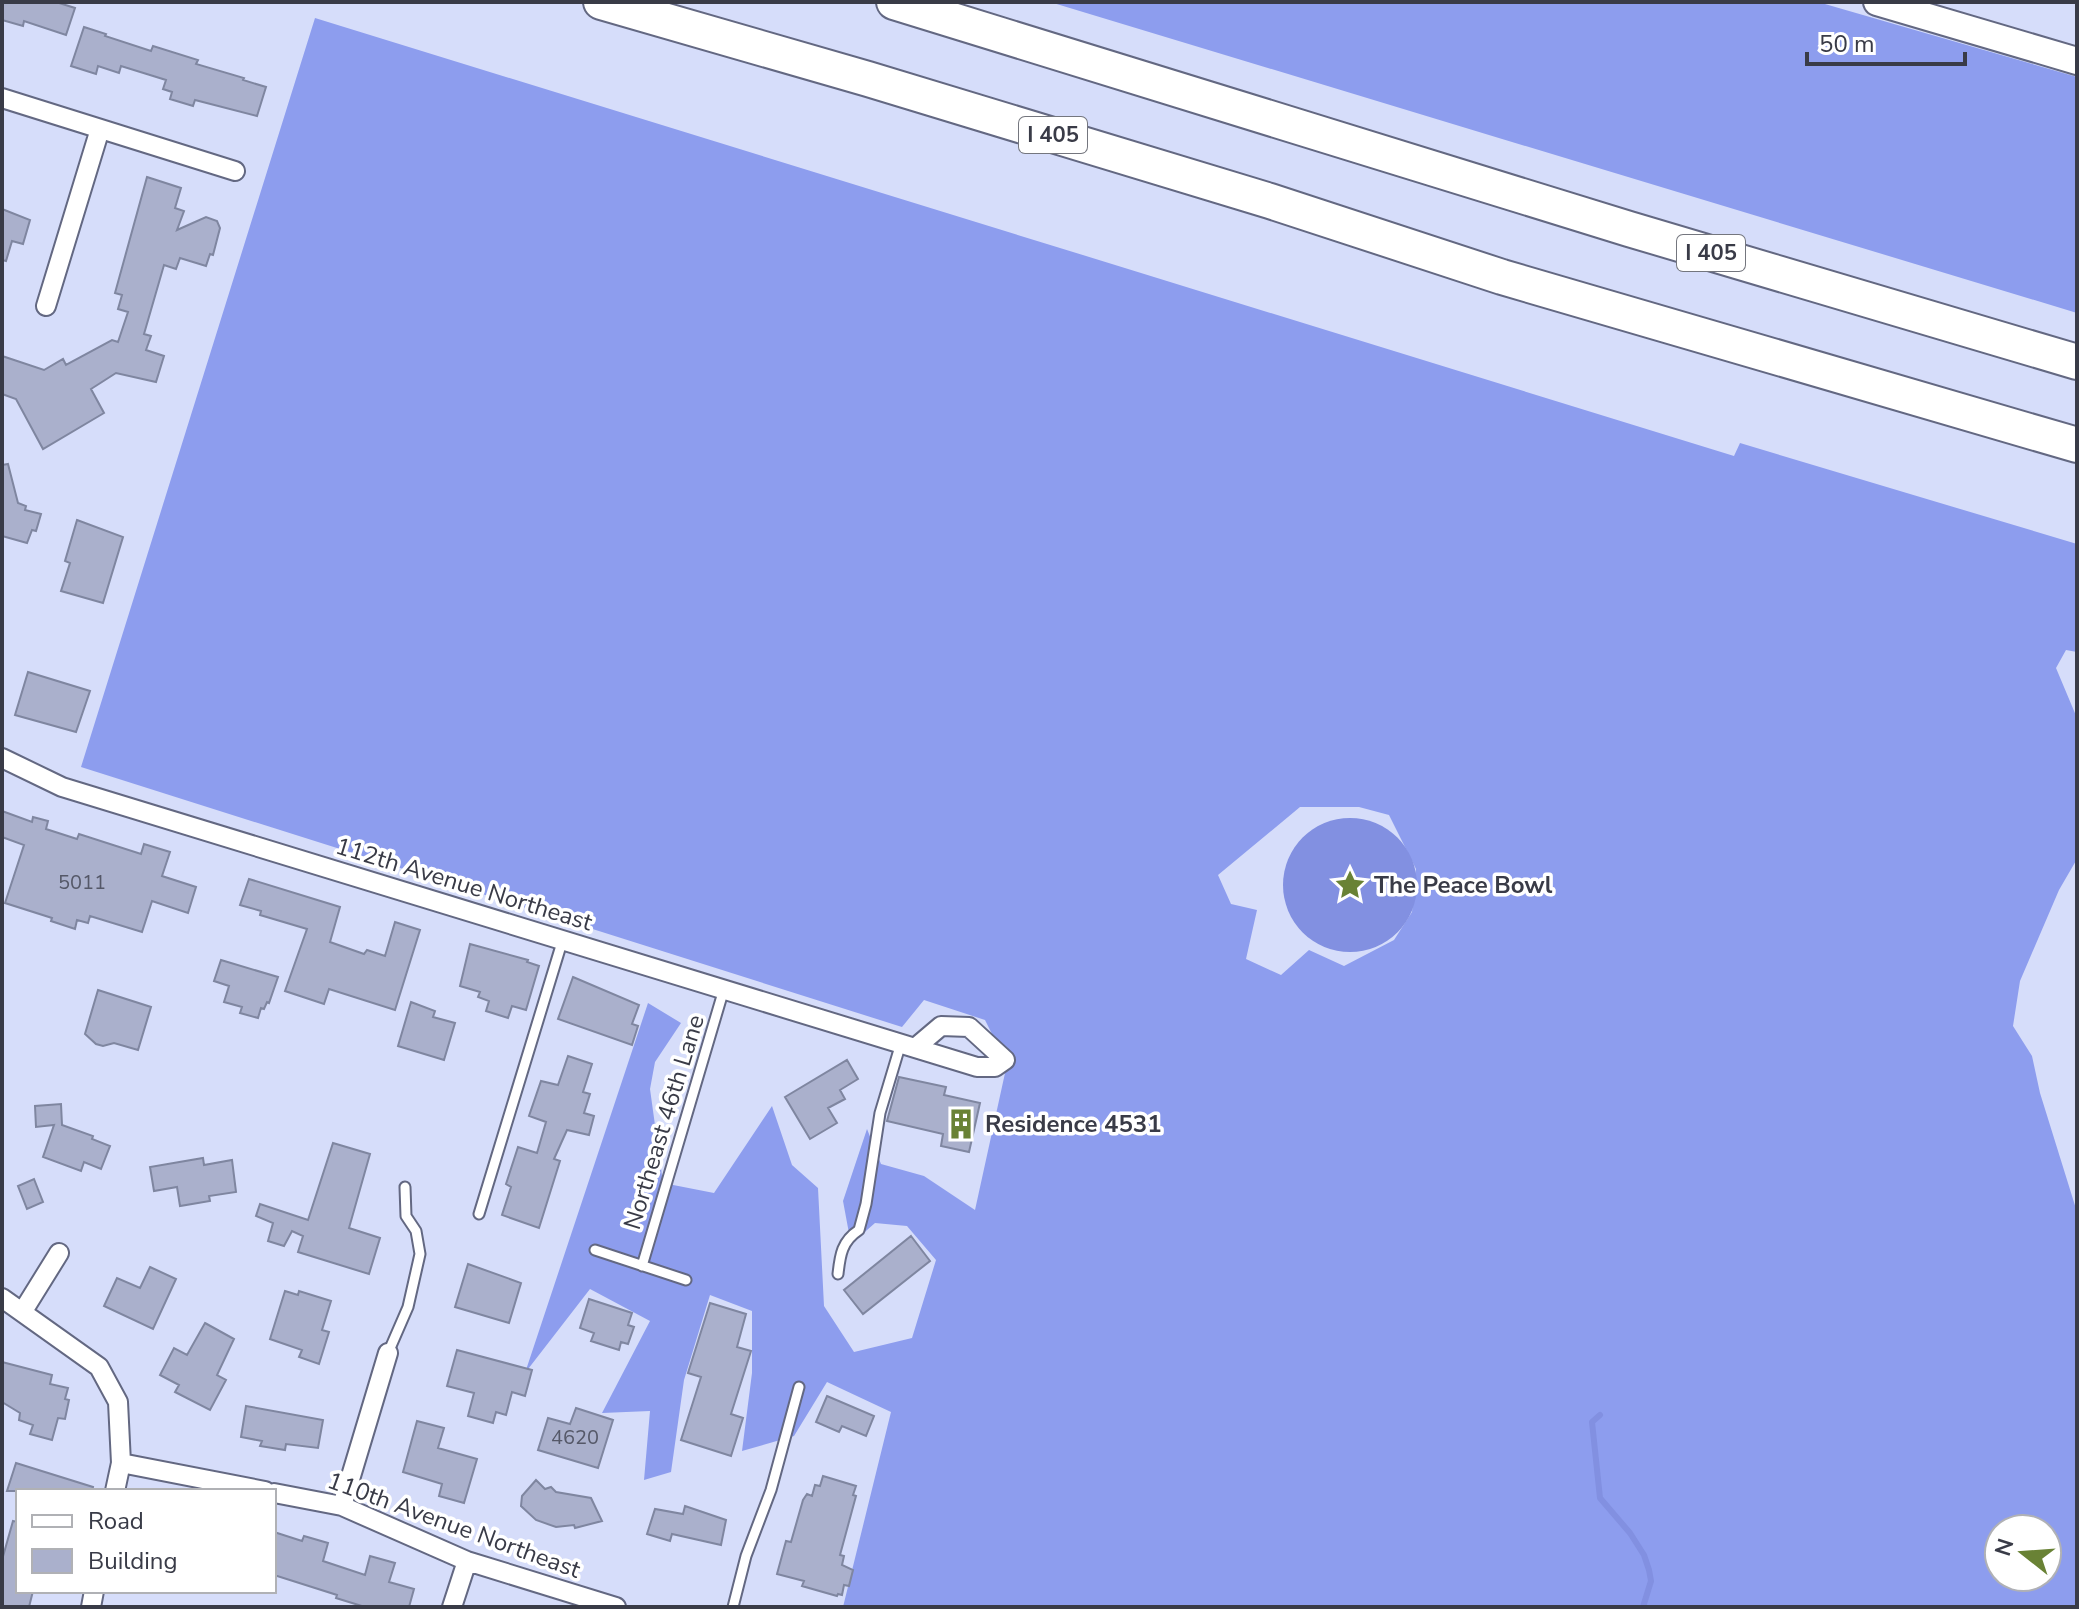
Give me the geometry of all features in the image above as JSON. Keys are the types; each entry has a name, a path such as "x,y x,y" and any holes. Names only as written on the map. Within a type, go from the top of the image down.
{"highway":[{"name":"I 405","path":"601,2 1270,201 1502,277 2077,445"},
{"name":"I 405","path":"894,2 1629,229 2077,362"}],"street":[{"path":"1877,2 2077,61"},
{"path":"2,98 235,171"},
{"path":"46,306 100,129"},
{"name":"112th Avenue Northeast","path":"2,758 62,787 908,1045"},
{"path":"23,1311 59,1253"},
{"path":"2,1298 99,1367 118,1402 121,1463 115,1489"},
{"path":"342,1506 388,1353"},
{"path":"121,1463 255,1489"},
{"name":"110th Avenue Northeast","path":"276,1493 342,1506 467,1561 616,1607"},
{"path":"452,1607 467,1561"}],"lane":[{"path":"479,1214 563,939"},
{"name":"Northeast 46th Lane","path":"642,1266 724,989"},
{"path":"838,1274 848,1237 859,1230 880,1113 908,1045"},
{"path":"388,1353 408,1307 420,1254 416,1231 406,1216 405,1187"},
{"path":"595,1250 686,1280"},
{"path":"733,1607 746,1556 771,1490 799,1387"}],"shaded area":[{"path":"1050,2 1818,2 2077,77 2077,313"},
{"path":"315,18 1734,456 1740,443 2077,544 2077,652 2066,650 2056,668 2077,718 2077,859 2059,890 2020,981 2013,1026 2032,1056 2040,1093 2077,1212 2077,1607 843,1607 891,1412 827,1382 794,1436 742,1451 752,1373 752,1311 710,1295 684,1380 671,1472 644,1480 650,1411 602,1413 650,1321 590,1289 525,1373 648,1003 681,1023 655,1062 650,1089 663,1183 714,1193 772,1106 792,1165 818,1188 824,1306 854,1352 912,1338 936,1260 907,1226 875,1223 851,1244 843,1201 867,1129 881,1164 924,1176 975,1210 1007,1064 985,1020 924,1000 902,1027 81,767","holes":["1300,807 1359,807 1389,815 1416,869 1412,912 1394,940 1344,966 1309,950 1281,975 1246,959 1257,910 1231,904 1218,875"]},
{"name":"The Peace Bowl","path":"1350,818 1376,823 1397,838 1412,859 1417,885 1412,911 1397,932 1376,947 1350,952 1324,947 1303,932 1288,911 1283,885 1288,859 1303,838 1324,823"}],"building":[{"path":"2,2 56,2 75,8 66,35 24,21 23,26 2,20"},
{"path":"84,27 151,51 153,46 198,60 196,64 266,87 257,116 195,100 193,106 170,99 172,92 163,89 166,80 121,66 119,73 98,66 96,74 71,66"},
{"path":"147,177 181,188 175,208 184,211 177,230 206,217 217,221 220,228 213,255 210,254 206,266 180,258 176,269 164,265 144,334 151,336 146,350 164,356 156,382 116,373 91,389 104,413 43,449 16,399 2,394 2,356 44,370 63,359 66,365 112,340 118,342 128,312 118,309 122,295 115,293"},
{"path":"2,209 30,220 23,244 12,241 6,261 2,260"},
{"path":"8,464 18,503 26,506 25,510 41,514 36,531 32,530 27,543 2,536 2,465"},
{"path":"77,520 123,537 103,603 61,591 70,563 65,561"},
{"path":"28,672 90,691 76,732 15,715"},
{"path":"2,811 32,822 33,817 48,821 46,829 77,839 79,834 141,854 144,844 170,852 162,876 196,887 188,913 152,901 142,932 90,916 88,923 77,920 75,929 5,903 24,845 2,837"},
{"path":"249,879 340,907 330,942 364,954 367,950 385,956 395,922 420,930 395,1010 329,989 324,1004 285,991 307,929 260,915 261,911 240,905"},
{"path":"470,944 539,966 526,1010 512,1006 508,1018 486,1011 489,1001 478,997 480,992 460,986"},
{"path":"221,960 278,977 269,1003 264,1009 261,1008 258,1018 240,1013 242,1007 224,1002 229,986 214,981"},
{"path":"573,977 639,1005 632,1024 638,1026 632,1045 558,1019"},
{"path":"98,990 151,1007 138,1050 114,1043 96,1044 85,1034"},
{"path":"411,1002 435,1011 433,1017 455,1023 444,1060 398,1046"},
{"path":"568,1056 592,1064 583,1092 590,1094 584,1113 594,1116 589,1135 567,1130 554,1159 560,1161 539,1228 502,1215 511,1187 506,1184 518,1147 537,1153 546,1122 529,1116 541,1081 558,1085"},
{"path":"847,1060 858,1079 840,1090 845,1099 828,1108 837,1123 810,1139 785,1097"},
{"path":"899,1077 946,1087 944,1095 980,1103 969,1152 941,1146 943,1134 887,1121"},
{"path":"61,1104 62,1125 110,1146 101,1169 84,1162 81,1171 43,1157 54,1125 36,1127 35,1106"},
{"path":"333,1143 370,1154 349,1228 380,1238 369,1274 298,1252 303,1236 292,1231 284,1246 268,1241 273,1223 256,1216 260,1204 308,1220"},
{"path":"203,1158 204,1165 232,1160 236,1192 209,1196 210,1201 180,1206 177,1187 154,1191 150,1167"},
{"path":"34,1179 43,1202 27,1209 18,1186"},
{"path":"911,1236 930,1261 863,1314 844,1290"},
{"path":"468,1264 521,1283 509,1323 455,1307"},
{"path":"150,1267 176,1279 153,1329 104,1306 117,1278 140,1288"},
{"path":"285,1291 298,1295 299,1291 331,1301 322,1330 329,1332 319,1364 299,1357 302,1350 270,1339"},
{"path":"589,1299 632,1313 628,1325 634,1327 628,1344 621,1342 619,1350 591,1341 594,1333 580,1328"},
{"path":"710,1303 746,1314 737,1347 751,1351 731,1414 743,1418 731,1456 681,1440 701,1377 688,1373"},
{"path":"205,1323 234,1339 217,1375 226,1380 210,1410 175,1392 179,1385 160,1375 174,1348 187,1355"},
{"path":"457,1350 532,1370 525,1396 512,1392 506,1415 496,1412 493,1423 468,1416 474,1393 447,1386"},
{"path":"2,1362 52,1375 50,1384 68,1388 65,1419 58,1418 52,1440 30,1434 33,1425 19,1420 20,1413 2,1402"},
{"path":"827,1396 874,1416 866,1436 842,1426 839,1432 816,1422"},
{"path":"246,1406 323,1420 318,1448 286,1444 285,1450 260,1446 262,1441 241,1437"},
{"path":"576,1408 613,1420 598,1468 538,1450 548,1418 570,1424"},
{"path":"417,1421 444,1428 438,1448 477,1459 464,1503 439,1496 442,1484 403,1472"},
{"path":"16,1463 93,1487 92,1489 7,1491"},
{"path":"823,1476 856,1486 840,1555 844,1556 842,1565 853,1570 849,1586 844,1585 842,1595 837,1596 802,1586 804,1581 777,1574 786,1541 791,1542 803,1500 807,1494 812,1496 815,1485 820,1486"},
{"path":"536,1480 545,1489 551,1487 556,1492 591,1498 602,1521 575,1528 574,1525 556,1527 536,1520 521,1506 522,1496"},
{"path":"685,1506 726,1520 721,1545 672,1534 670,1541 647,1534 655,1509 683,1514"},
{"path":"13,1521 16,1522 16,1593 32,1593 29,1607 2,1607 2,1560"},
{"path":"276,1533 302,1541 304,1536 328,1543 323,1561 365,1575 370,1556 395,1563 389,1582 414,1589 409,1607 365,1607 336,1598 337,1595 276,1576"}],"waterway":[{"path":"1600,1415 1592,1422 1600,1498 1644,1555 1651,1581 1643,1607"}],"place":[{"name":"The Peace Bowl","path":"1350,885"},
{"name":"Residence 4531","path":"961,1124"}]}
